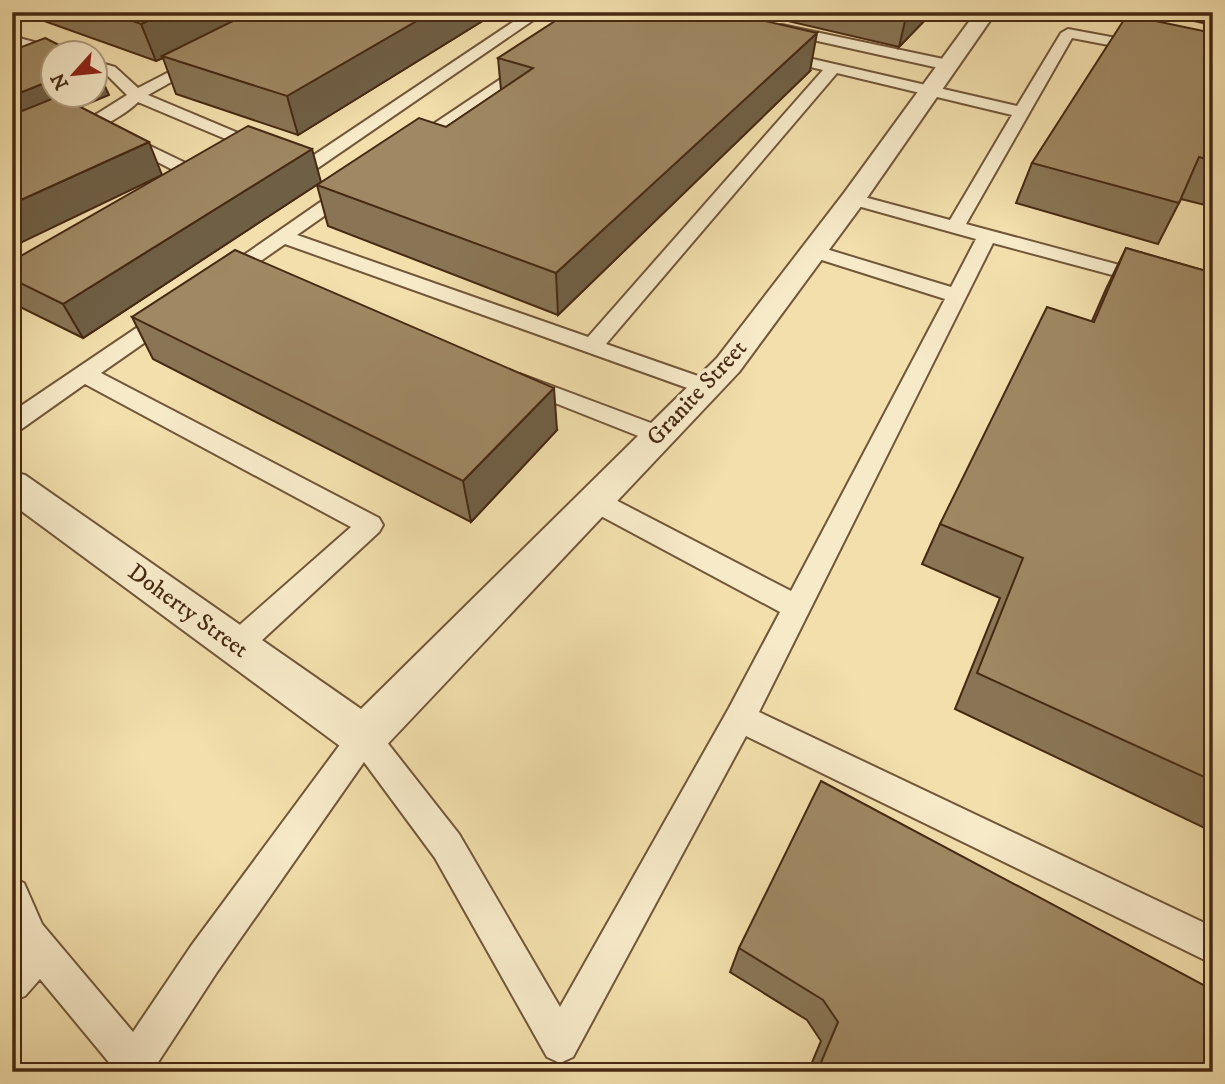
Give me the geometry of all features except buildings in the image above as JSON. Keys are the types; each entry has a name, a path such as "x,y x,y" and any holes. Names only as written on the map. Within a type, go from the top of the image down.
{"street":[{"path":"1182,12 1213,18"},
{"name":"Granite Street","path":"363,737 728,365 853,199 939,78 975,14"},
{"name":"Doherty Street","path":"12,485 363,737"}],"lane":[{"path":"108,69 136,95 306,168 538,12"},
{"path":"772,27 939,78 1022,112"},
{"path":"956,227 1068,33 1213,61"},
{"path":"12,40 38,47"},
{"path":"50,137 73,127 88,127 126,106 136,95 218,50"},
{"path":"765,52 833,68 939,78"},
{"path":"398,156 544,54"},
{"path":"592,346 833,68"},
{"path":"142,147 190,172 191,184 163,200"},
{"path":"211,286 365,179"},
{"path":"853,199 1213,296"},
{"path":"12,895 29,937 133,1069 204,959 363,737 447,846 560,1044 740,718 954,295 987,236"},
{"path":"283,237 707,387"},
{"path":"813,251 954,295"},
{"path":"233,271 259,280"},
{"path":"12,424 188,302"},
{"path":"84,374 370,525 236,646"},
{"path":"504,375 659,435"},
{"path":"595,500 796,607"},
{"path":"740,718 1213,946"},
{"path":"12,983 40,952"}]}
